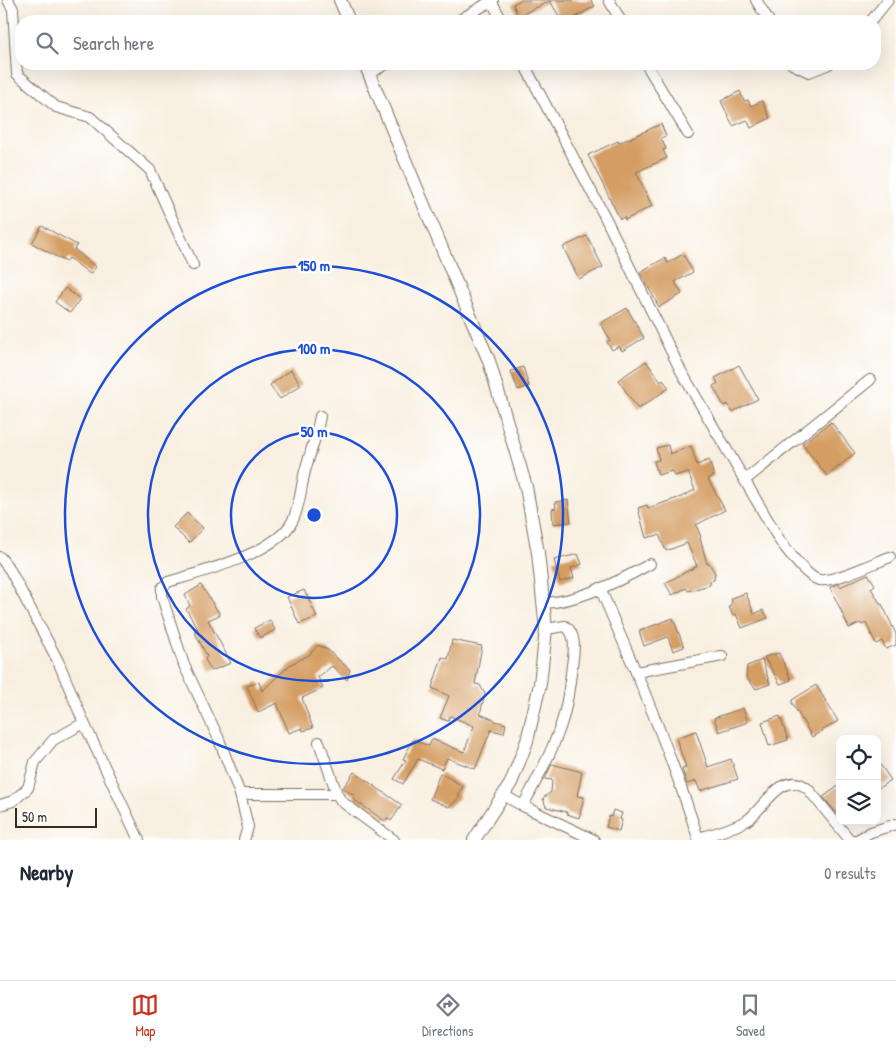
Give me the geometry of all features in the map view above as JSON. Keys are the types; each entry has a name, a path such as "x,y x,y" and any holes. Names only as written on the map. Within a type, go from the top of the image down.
{"street":[{"path":"8,0 13,9 15,42"},
{"path":"340,0 346,15"},
{"path":"609,0 618,15"},
{"path":"756,0 765,15"},
{"path":"876,15 888,0"},
{"path":"468,15 492,1 499,15"},
{"path":"17,70 17,74 56,107 90,117 150,170 194,265"},
{"path":"367,70 489,361 526,487 545,603 546,629 540,684 527,741 511,783 474,840"},
{"path":"527,70 606,219 680,371 780,541 794,559 810,575 819,580 830,580 890,557"},
{"path":"650,70 688,134"},
{"path":"745,480 870,380"},
{"path":"244,840 248,827 240,794 218,737 184,665 162,596 162,588 168,582 241,559 283,534 293,521 318,430 320,416"},
{"path":"0,557 10,570 58,661 84,723 139,840"},
{"path":"545,603 556,602 600,588 627,577 650,564"},
{"path":"600,588 667,748 698,839 726,830 748,820 767,798 778,789 793,783 802,784 808,789 850,840 858,840 871,832 896,824"},
{"path":"523,806 554,743 563,718 574,654 573,636 570,629 565,626 546,629"},
{"path":"636,672 722,656"},
{"path":"0,805 13,801 28,788 35,762 53,740 84,723"},
{"path":"319,742 336,794 341,801 394,840"},
{"path":"240,794 336,794"},
{"path":"503,795 594,840"}],"building":[{"path":"521,0 591,0 595,6 579,15 558,15 550,1 518,15 513,4"},
{"path":"740,91 744,101 748,100 751,106 762,101 770,118 751,128 747,120 733,126 721,101"},
{"path":"661,124 666,136 661,138 666,149 663,150 667,158 636,172 652,206 625,220 624,217 620,219 588,155"},
{"path":"42,226 77,245 74,249 96,267 90,274 69,258 66,262 32,243"},
{"path":"587,236 603,267 579,279 563,247"},
{"path":"683,254 693,272 675,282 682,294 659,307 640,272 665,258 668,263"},
{"path":"65,288 80,299 70,313 55,302"},
{"path":"627,308 644,338 622,351 619,346 612,350 607,342 610,340 601,323"},
{"path":"646,361 661,382 663,380 669,388 638,409 618,380"},
{"path":"739,365 758,399 732,412 728,404 724,406 713,386 718,383 715,378"},
{"path":"523,367 529,386 518,390 511,371"},
{"path":"291,370 301,385 280,399 270,385"},
{"path":"831,422 855,453 827,476 802,444"},
{"path":"668,445 670,454 691,446 697,465 709,460 714,476 708,479 725,510 696,525 701,537 707,564 709,563 715,573 714,580 710,581 710,585 688,591 686,588 672,595 665,583 697,566 687,543 666,551 659,535 646,538 638,508 647,505 648,508 681,497 695,490 688,472 674,476 672,471 658,475 654,461 659,460 656,448"},
{"path":"568,500 571,522 553,524 552,509 556,508 555,502"},
{"path":"187,513 203,528 189,543 173,527"},
{"path":"578,554 582,564 571,568 574,578 560,582 554,560"},
{"path":"868,574 875,585 871,588 882,604 896,634 896,645 886,649 882,641 876,644 866,623 862,625 860,623 849,628 830,587 839,584 840,587"},
{"path":"201,585 220,615 208,620 231,663 211,671 205,659 207,656 194,631 198,629 186,609 190,606 185,595"},
{"path":"304,590 317,617 299,624 287,597"},
{"path":"746,593 754,614 763,610 768,618 742,628 736,614 733,616 729,607 732,603 731,598"},
{"path":"673,618 684,647 673,651 668,637 644,646 639,631"},
{"path":"270,620 275,630 260,638 254,628"},
{"path":"452,640 482,646 475,684 480,685 485,694 480,714 506,724 504,733 491,730 475,769 447,758 442,769 418,759 403,784 394,779 406,760 403,759 413,740 429,746 432,739 464,752 474,726 450,716 448,721 440,718 449,696 432,688 442,657 448,659"},
{"path":"318,645 328,650 350,670 347,680 332,666 318,677 323,688 302,698 313,728 303,731 302,728 289,733 277,703 258,712 247,686 259,682 262,691 291,664 309,655"},
{"path":"779,653 791,680 780,684 764,657"},
{"path":"762,660 770,684 756,689 746,677 747,666"},
{"path":"816,685 838,721 812,737 792,700"},
{"path":"743,708 748,722 719,732 714,718"},
{"path":"780,716 788,740 769,746 762,722"},
{"path":"696,731 708,767 731,759 738,779 700,791 696,781 687,784 682,769 686,768 676,738"},
{"path":"552,764 582,772 577,796 584,797 579,818 567,814 567,812 546,807 543,798 551,792 552,780 545,779"},
{"path":"881,766 891,780 881,786"},
{"path":"354,772 402,805 391,821 387,818 385,821 353,799 355,796 343,788"},
{"path":"440,773 463,786 459,793 459,798 449,807 430,799"},
{"path":"836,788 836,812 823,797"},
{"path":"613,810 622,813 619,831 606,827"}]}
